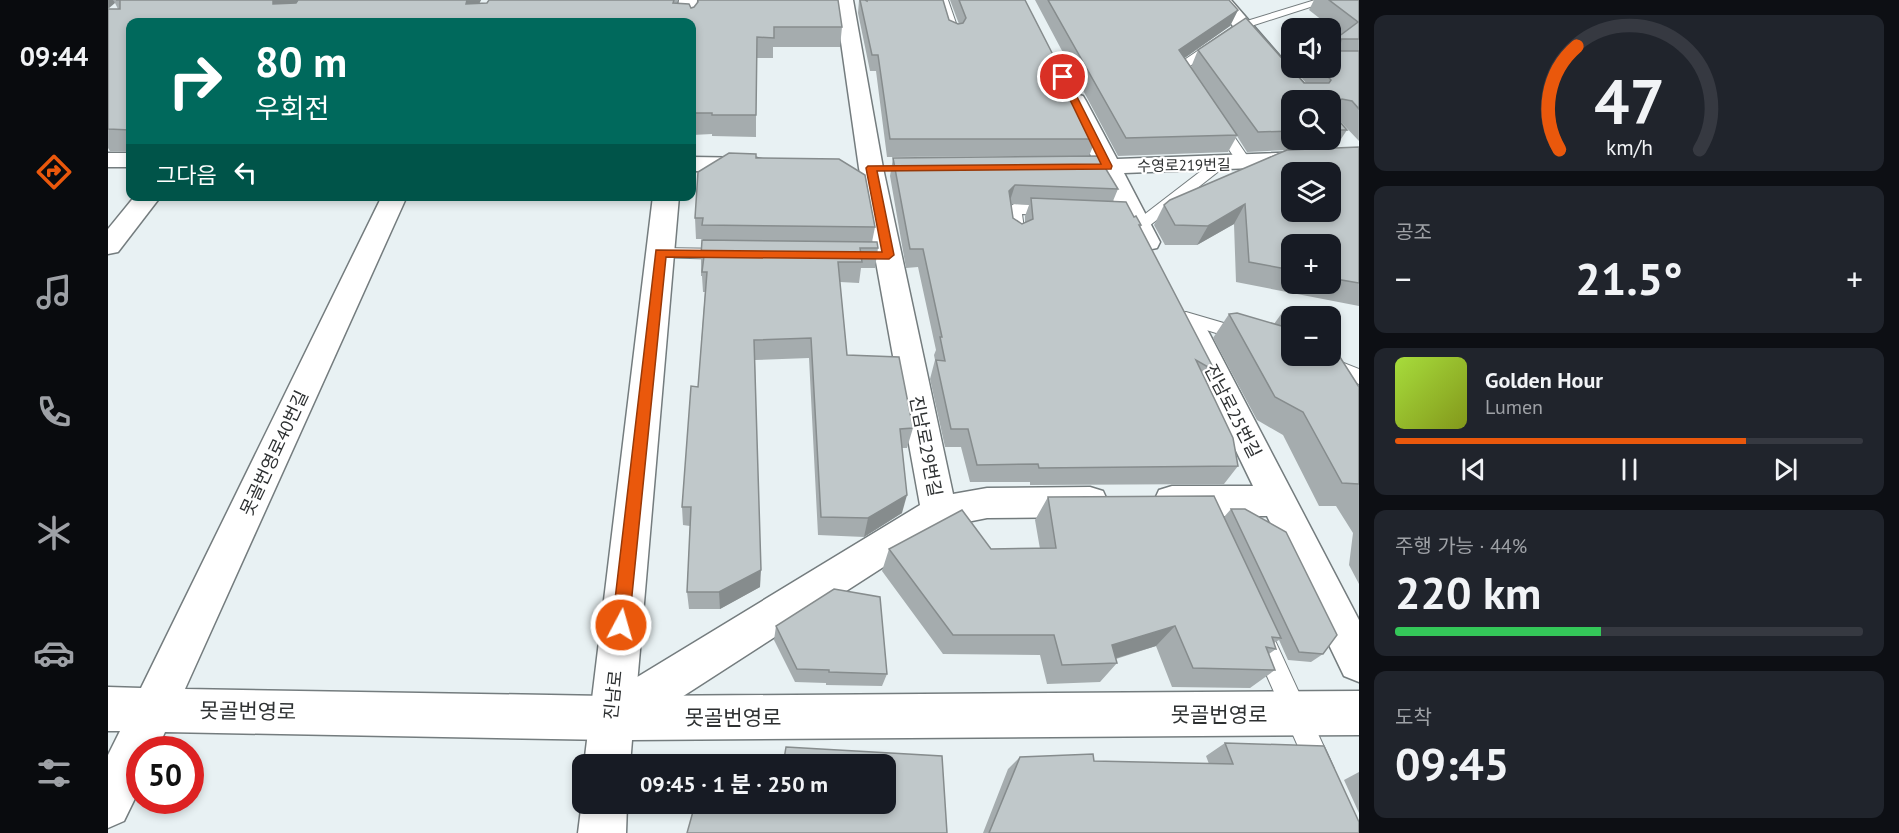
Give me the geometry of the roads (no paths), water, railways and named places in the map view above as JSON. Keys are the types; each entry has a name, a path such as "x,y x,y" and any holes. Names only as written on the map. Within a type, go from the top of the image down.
{"street":[{"path":"686,18 688,0"},
{"name":"진남로29번길","path":"611,718 939,512 883,255 872,167 844,0"},
{"path":"1221,0 1241,26 1281,61"},
{"path":"1062,75 1107,166 1127,219 1160,267"},
{"path":"1341,137 1359,157"},
{"name":"수영로219번길","path":"1072,167 1219,164 1359,157"},
{"path":"108,160 126,160"},
{"path":"696,164 775,166"},
{"path":"108,246 145,201"},
{"name":"못골번영로40번길","path":"108,805 393,201"},
{"name":"진남로","path":"608,754 665,201"},
{"name":"진남로25번길","path":"1181,308 1359,662"},
{"path":"939,512 987,503 1129,501 1205,511 1278,501"},
{"name":"못골번영로","path":"108,709 611,718 1359,713"},
{"path":"602,833 603,814"}],"lane":[{"path":"943,0 954,35"},
{"path":"1200,96 1180,67 1241,26 1328,0"},
{"name":"수영로219번길","path":"1213,115 1245,163"},
{"path":"1127,219 1219,164"},
{"path":"1017,236 1014,209 1067,211"},
{"path":"660,253 740,254"},
{"path":"1181,308 1281,346"},
{"path":"1333,366 1359,377"},
{"path":"1248,607 1333,794"}]}
